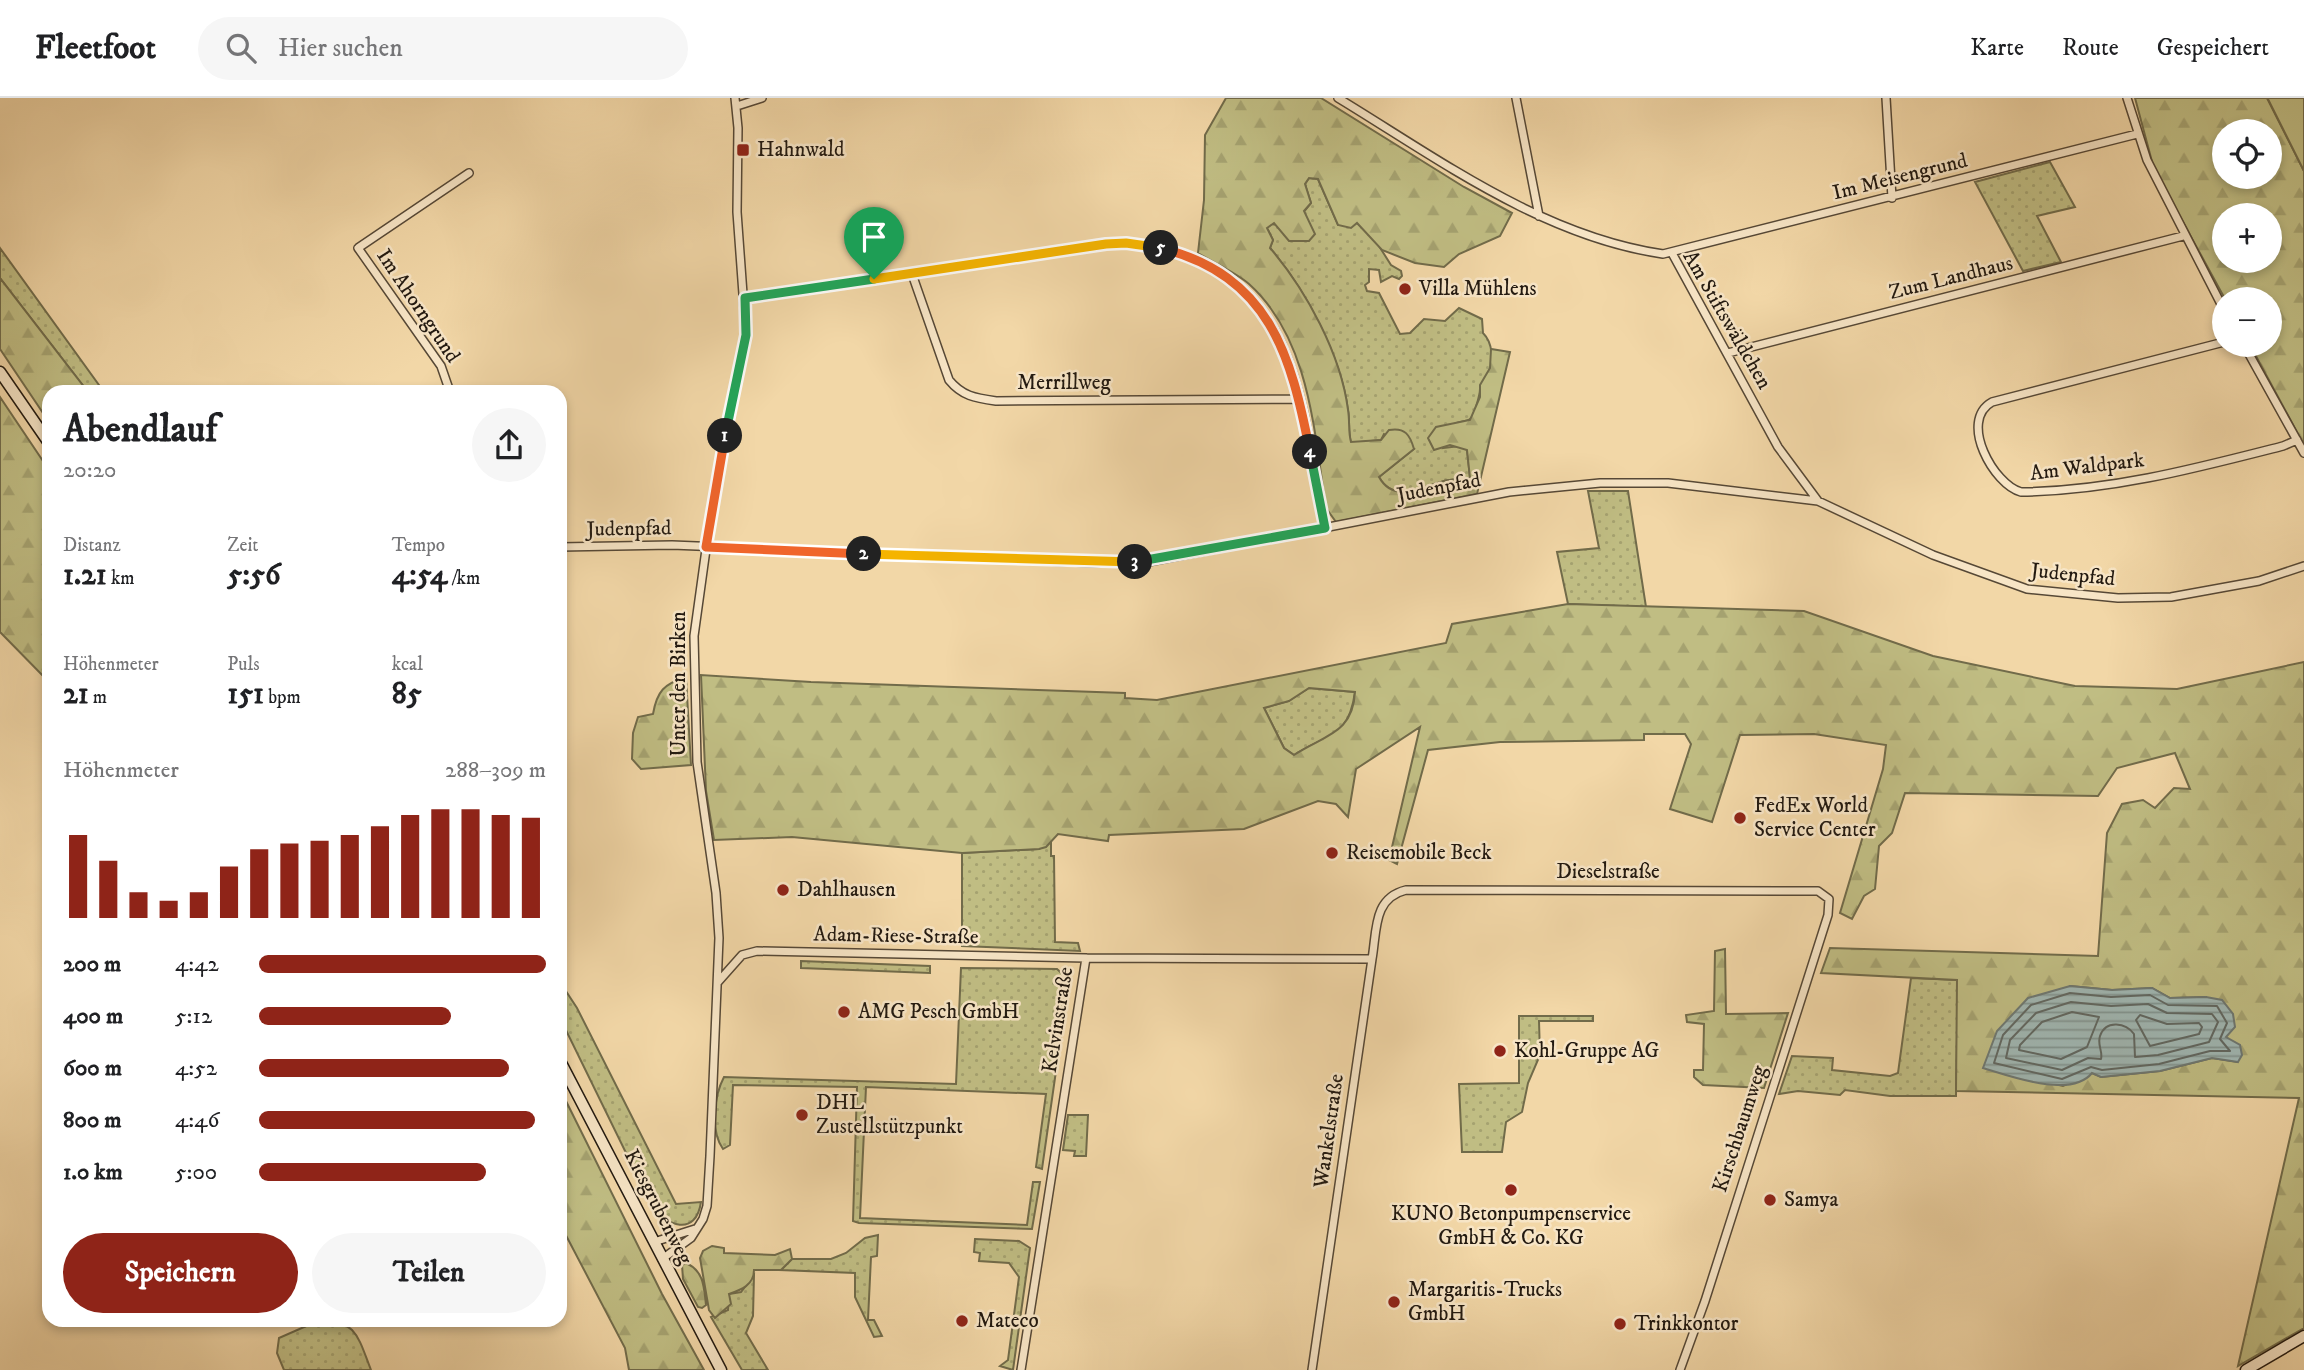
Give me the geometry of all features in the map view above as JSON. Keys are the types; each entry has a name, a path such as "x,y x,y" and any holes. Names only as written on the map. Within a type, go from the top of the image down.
{"main road":[{"path":"0,372 42,433"},
{"name":"Kiesgrubenweg","path":"567,1074 721,1370"},
{"path":"2246,1370 2304,1336"}],"street":[{"path":"736,102 762,98"},
{"name":"Am Stiftswäldchen","path":"1338,98 1525,211 1604,239 1650,252 1672,253 1779,447 1818,501"},
{"path":"1516,98 1539,216"},
{"path":"1886,98 1892,198"},
{"path":"2127,98 2137,134 2183,236 2212,288"},
{"name":"Unter den Birken","path":"662,1259 691,1238 707,1206 718,982 716,893 699,785 694,636 720,460 744,346 745,298 737,212 736,102"},
{"name":"Im Meisengrund","path":"1672,253 2137,134"},
{"name":"Im Ahorngrund","path":"448,385 441,366 358,248 469,173"},
{"name":"Zum Landhaus","path":"1728,353 2183,236"},
{"path":"745,298 1106,244 1146,245 1165,249 1216,271 1252,302 1282,344 1299,399 1325,528"},
{"name":"Merrillweg","path":"912,274 949,380 960,393 996,401 1299,399"},
{"name":"Am Waldpark","path":"2212,345 1992,402 1985,406 1977,420 1982,445 2003,482 2012,490 2033,492 2119,484 2166,475 2283,446 2297,440"},
{"path":"2251,357 2304,453"},
{"name":"Judenpfad","path":"567,547 706,547 1088,563 1148,562 1479,497 1580,484 1668,484 1818,501 1933,555 2026,589 2118,598 2171,597 2259,581 2304,566"},
{"name":"Dieselstraße","path":"1386,898 1406,890 1807,890 1824,894 1829,899"},
{"name":"Wankelstraße","path":"1312,1370 1372,959 1380,909 1386,898"},
{"name":"Kirschbaumweg","path":"1680,1370 1705,1301 1828,915 1829,899"},
{"name":"Adam-Riese-Straße","path":"718,982 742,955 757,951 1086,958"},
{"name":"Kelvinstraße","path":"1021,1370 1086,958 1372,959"},
{"path":"654,1242 695,1229"}],"green space":[{"path":"1226,98 1321,98 1464,187 1512,213 1500,236 1459,254 1444,267 1415,263 1382,250 1357,223 1351,228 1338,225 1318,179 1309,178 1305,184 1311,203 1304,211 1315,234 1309,241 1289,241 1274,223 1267,228 1273,240 1270,248 1309,303 1330,345 1344,389 1351,442 1381,440 1389,430 1395,429 1406,433 1411,440 1414,449 1379,477 1392,490 1416,490 1448,480 1470,478 1467,450 1450,445 1434,450 1428,438 1436,427 1470,420 1480,397 1480,385 1490,368 1491,349 1510,352 1477,494 1336,522 1326,508 1306,388 1285,332 1269,306 1249,284 1198,253 1204,200 1205,135"},
{"path":"2135,98 2267,98 2278,119 2212,119 2212,189 2282,189 2282,128 2304,171 2304,445 2256,357 2282,357 2282,287 2218,287 2154,169"},
{"path":"2304,98 2304,171 2282,127 2282,119 2278,119 2268,99"},
{"path":"2050,162 2075,207 2037,216 2061,262 2023,271 1975,182"},
{"path":"1309,178 1318,179 1338,225 1357,223 1372,235 1391,265 1401,271 1402,276 1399,279 1392,276 1381,282 1379,270 1369,269 1369,282 1365,285 1367,291 1379,293 1400,334 1410,333 1424,319 1445,321 1459,308 1482,319 1483,333 1492,352 1490,370 1481,387 1472,417 1454,424 1443,448 1460,446 1467,450 1470,478 1448,480 1407,492 1392,490 1379,477 1414,449 1384,434 1381,440 1351,443 1344,389 1329,346 1296,283 1270,248 1273,240 1267,228 1269,224 1279,225 1285,235 1311,203 1305,184"},
{"path":"0,248 99,385 83,385 0,278"},
{"path":"0,278 83,385 42,385 42,412 0,349"},
{"path":"0,397 42,460 42,675 0,632"},
{"path":"1588,491 1628,491 1646,607 1568,604 1557,552 1599,548"},
{"path":"1568,604 1804,611 1933,656 2075,686 2177,689 2304,662 2304,1328 2238,1366 2299,1098 1956,1091 1957,980 1821,973 1830,948 2098,956 2107,833 2122,804 2143,800 2155,808 2174,788 2190,789 2175,753 2117,768 2098,796 1905,793 1892,833 1879,846 1875,889 1864,896 1852,919 1840,913 1883,769 1886,745 1814,734 1740,735 1712,822 1670,809 1691,744 1685,734 1644,734 1644,740 1500,742 1428,750 1397,864 1389,860 1420,727 1356,769 1348,817 1336,804 1318,801 1244,829 1109,835 1108,841 1058,834 1046,847 1039,849 962,853 792,837 714,840 706,791 701,675 811,682 1125,693 1125,698 1157,700 1446,643 1452,624","holes":["1309,688 1355,692 1353,706 1349,717 1335,732 1294,755 1284,748 1264,708 1289,701","2070,986 2112,990 2152,988 2170,998 2206,997 2237,1062 2212,1058 2160,1071 2101,1077 2092,1073 2063,1086 1984,1068"]},
{"path":"686,677 691,765 641,769 632,759 633,733 638,717 653,714 663,689"},
{"path":"1309,688 1355,692 1348,718 1342,726 1327,738 1294,755 1284,748 1264,708 1288,701"},
{"path":"1051,842 1051,856 1054,856 1055,942 1078,943 1080,951 962,946 962,853 1039,849"},
{"path":"1725,949 1726,1014 1788,1013 1764,1088 1703,1085 1694,1077 1694,1070 1703,1070 1704,1024 1687,1022 1686,1015 1714,1011 1715,951"},
{"path":"801,961 930,966 930,973 801,968"},
{"path":"961,968 1057,969 1069,980 1042,1169 1036,1167 1046,1094 866,1087 860,1218 1027,1225 1033,1182 1040,1182 1032,1229 853,1221 857,1087 733,1085 730,1145 723,1149 716,1133 715,1113 724,1077 956,1084"},
{"path":"1911,978 1958,980 1956,1096 1890,1096 1845,1090 1840,1095 1798,1091 1779,1094 1792,1056 1833,1058 1832,1070 1890,1076 1898,1073"},
{"path":"567,993 676,1204 701,1202 693,1220 680,1225 664,1218 651,1204 567,1032"},
{"path":"1519,1016 1593,1016 1593,1021 1539,1021 1540,1055 1528,1083 1522,1112 1506,1122 1502,1152 1462,1152 1459,1084 1519,1083"},
{"path":"567,1103 662,1294 704,1370 629,1370 625,1348 567,1237"},
{"path":"1068,1115 1088,1115 1086,1156 1074,1156 1075,1151 1063,1150"},
{"path":"878,1235 877,1256 871,1257 868,1320 874,1320 882,1336 874,1337 855,1297 855,1273 781,1270 792,1259 831,1259 846,1253 865,1238"},
{"path":"975,1239 1019,1241 1030,1248 1013,1370 1000,1366 1008,1360 1019,1277 1009,1263 979,1261 980,1253 974,1252"},
{"path":"712,1246 724,1248 724,1253 775,1255 790,1249 792,1259 781,1270 754,1270 752,1280 742,1289 729,1294 731,1304 715,1318 709,1310 700,1258 703,1251"},
{"path":"686,1263 696,1270 702,1280 706,1305 702,1308 698,1307 683,1279 682,1265"},
{"path":"754,1275 753,1316 746,1333 768,1370 742,1370 711,1317 728,1310 729,1294 741,1292"},
{"path":"304,1327 349,1327 355,1333 371,1370 284,1370 277,1353 279,1338"}],"water":[{"path":"2070,986 2112,990 2152,988 2170,998 2206,997 2222,1000 2233,1014 2235,1027 2226,1037 2240,1045 2242,1055 2238,1062 2212,1058 2160,1071 2101,1077 2092,1073 2082,1081 2055,1085 2024,1080 1983,1068 1997,1031 2028,998"}],"place":[{"name":"Hahnwald","path":"743,150"},
{"name":"Villa Mühlens","path":"1405,289"},
{"name":"FedEx World Service Center","path":"1740,818"},
{"name":"Reisemobile Beck","path":"1332,853"},
{"name":"Dahlhausen","path":"783,890"},
{"name":"AMG Pesch GmbH","path":"844,1012"},
{"name":"Kohl-Gruppe AG","path":"1500,1051"},
{"name":"DHL Zustellstützpunkt","path":"802,1115"},
{"name":"KUNO Betonpumpenservice GmbH & Co. KG","path":"1511,1190"},
{"name":"Samya","path":"1770,1200"},
{"name":"Margaritis-Trucks GmbH","path":"1394,1302"},
{"name":"Mateco","path":"962,1321"},
{"name":"Trinkkontor","path":"1620,1324"}],"route":[{"path":"1126,243 1165,249 1216,271 1252,302 1270,323 1282,344 1293,372 1325,528 1148,562 1088,563 706,547 720,460 743,357 746,335 745,298 874,279 1126,243"}]}
